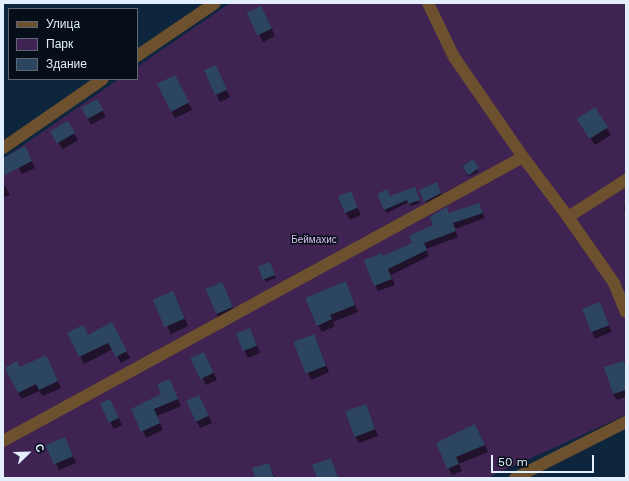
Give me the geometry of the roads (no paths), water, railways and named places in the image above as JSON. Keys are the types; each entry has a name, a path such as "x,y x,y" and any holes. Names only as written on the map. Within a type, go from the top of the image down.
{"street":[{"path":"138,55 215,3"},
{"path":"428,3 454,57 523,157 568,217 614,283 626,312"},
{"path":"3,148 102,80"},
{"path":"3,441 523,157"},
{"path":"568,217 626,180"},
{"path":"515,478 626,422"}],"park label":[{"name":"Беймахис","path":"314,240"}]}
